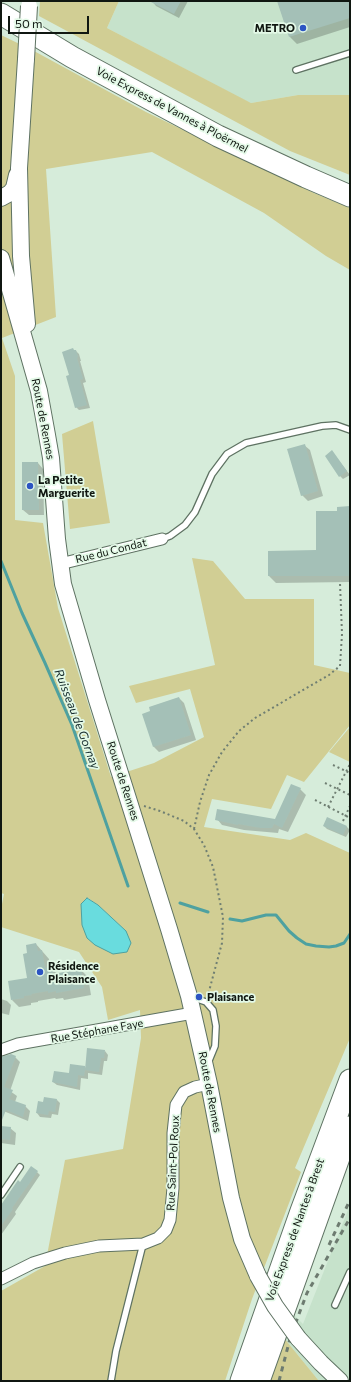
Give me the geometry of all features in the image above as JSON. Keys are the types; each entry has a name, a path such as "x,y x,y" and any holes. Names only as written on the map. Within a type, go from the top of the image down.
{"highway":[{"name":"Voie Express de Vannes à Ploërmel","path":"1,7 77,52 281,159 350,189"},
{"name":"Voie Express de Vannes à Ploërmel","path":"1,14 72,58 218,136 350,196"},
{"path":"1,24 7,25 72,58"},
{"path":"281,159 294,159 350,182"},
{"name":"Voie Express de Nantes à Brest","path":"241,1381 298,1218 350,1080"},
{"name":"Voie Express de Nantes à Brest","path":"259,1381 350,1127"}],"main road":[{"path":"30,3 19,168 21,256 27,321 31,344 30,359"},
{"path":"1,198 10,193 14,188 19,168"},
{"path":"1,209 11,205 19,195"},
{"name":"Route de Rennes","path":"1,258 4,274 39,391 48,435 57,539 63,584 97,700 189,996 208,1077 231,1198 242,1239 258,1276 275,1306 298,1338 340,1381"}],"street":[{"name":"Rue du Condat","path":"60,564 162,539"},
{"name":"Rue Stéphane Faye","path":"1,1050 18,1044 193,1013"},
{"name":"Rue Saint-Pol Roux","path":"1,1279 33,1263 65,1253 99,1246 143,1244 158,1238 166,1230 170,1220 173,1188 173,1133 176,1105 184,1092 195,1087 208,1077"}],"lane":[{"path":"296,70 350,53"},
{"path":"162,539 170,536 185,525 195,512 212,474 227,454 246,443 322,426 336,425 350,430"},
{"path":"189,996 206,1002 213,1010 216,1026 215,1046 208,1077"},
{"path":"1,1195 20,1167"},
{"path":"111,1381 116,1351 143,1244"},
{"path":"335,1304 350,1272"}],"path":[{"path":"194,830 200,802 209,775 222,752 239,731 255,718 329,675 340,666 342,634 340,583"},
{"path":"328,807 350,764"},
{"path":"333,765 350,773"},
{"path":"326,783 350,795"},
{"path":"315,800 350,818"},
{"path":"129,801 184,821 194,830 204,845 213,867 223,917 222,943 206,1002"},
{"path":"343,821 350,806"}],"shaded area":[{"path":"40,1 119,1 107,28 251,103 298,95 350,95 350,175 290,151 39,16"},
{"path":"119,1 350,1 350,95 298,95 251,103 107,28"},
{"path":"1,35 34,51 146,112 314,193 350,208 350,270 326,256 264,213 152,152 46,169 56,317 2,338 15,376 15,520 43,523 58,608 111,777 154,763 204,737 190,689 136,703 129,686 215,665 192,558 213,561 245,599 314,599 314,665 350,673 350,725 304,782 287,775 271,809 212,799 204,827 290,840 306,833 350,853 350,1038 295,1168 301,1172 252,1299 225,1381 1,1381 1,1291 45,1266 65,1160 123,1149 141,1038 140,1010 108,1020 102,987 79,952 1,927 1,909 4,894 1,893","holes":["88,898 98,905 126,931 81,904"]},
{"path":"93,421 110,523 70,529 62,434"},
{"path":"350,727 350,762 329,752"},
{"path":"350,1205 350,1381 319,1381 284,1338 293,1314 303,1324"},
{"path":"284,1338 319,1381 270,1381"}],"water":[{"path":"87,898 98,905 126,931 131,943 127,952 113,954 95,945 87,938 82,925 81,904"}],"building":[{"path":"149,1 181,1 174,14"},
{"name":"METRO","path":"277,1 350,1 350,18 289,37"},
{"path":"73,348 76,350 78,357 83,379 80,380 87,405 75,408 66,376 69,375 62,352"},
{"path":"305,444 318,491 301,496 287,449"},
{"path":"332,450 347,471 339,477 325,456"},
{"name":"La Petite Marguerite","path":"22,462 38,462 39,510 22,510"},
{"path":"350,506 350,576 268,576 268,551 316,550 316,511 337,511 337,507"},
{"path":"179,697 191,735 153,747 142,714 150,711 149,707"},
{"path":"291,784 301,788 282,828 274,824 272,828 261,828 215,820 217,809 275,819"},
{"path":"327,817 347,826 343,835 323,826"},
{"name":"Résidence Plaisance","path":"36,943 38,951 42,950 45,968 52,967 53,974 81,969 84,988 56,993 56,991 48,993 48,991 11,1000 8,981 27,978 23,954 27,953 26,945"},
{"path":"87,1048 105,1050 104,1058 101,1058 99,1072 85,1070"},
{"path":"11,1054 16,1056 4,1087 13,1090 9,1099 26,1105 23,1117 6,1110 2,1120 1,1057"},
{"path":"70,1064 85,1066 84,1076 78,1075 77,1087 52,1082 54,1071 69,1073"},
{"path":"44,1097 57,1099 55,1112 49,1111 48,1115 36,1113 38,1101 43,1102"},
{"path":"1,1126 11,1127 10,1140 1,1139"},
{"path":"31,1166 38,1171 1,1226 1,1205 18,1180 20,1182"}],"waterway":[{"name":"Ruisseau de Gornay","path":"1,561 22,613 72,725 128,886"},
{"path":"180,903 208,912"},
{"path":"230,919 242,921 266,915 276,915 297,938 306,944 316,946 336,946 344,943 350,934"}],"railway":[{"path":"329,1245 350,1200"},
{"path":"279,1381 291,1335 307,1293 350,1218"}],"place":[{"name":"METRO","path":"303,28"},
{"name":"La Petite Marguerite","path":"30,486"},
{"name":"Résidence Plaisance","path":"40,972"},
{"name":"Plaisance","path":"199,997"}]}
